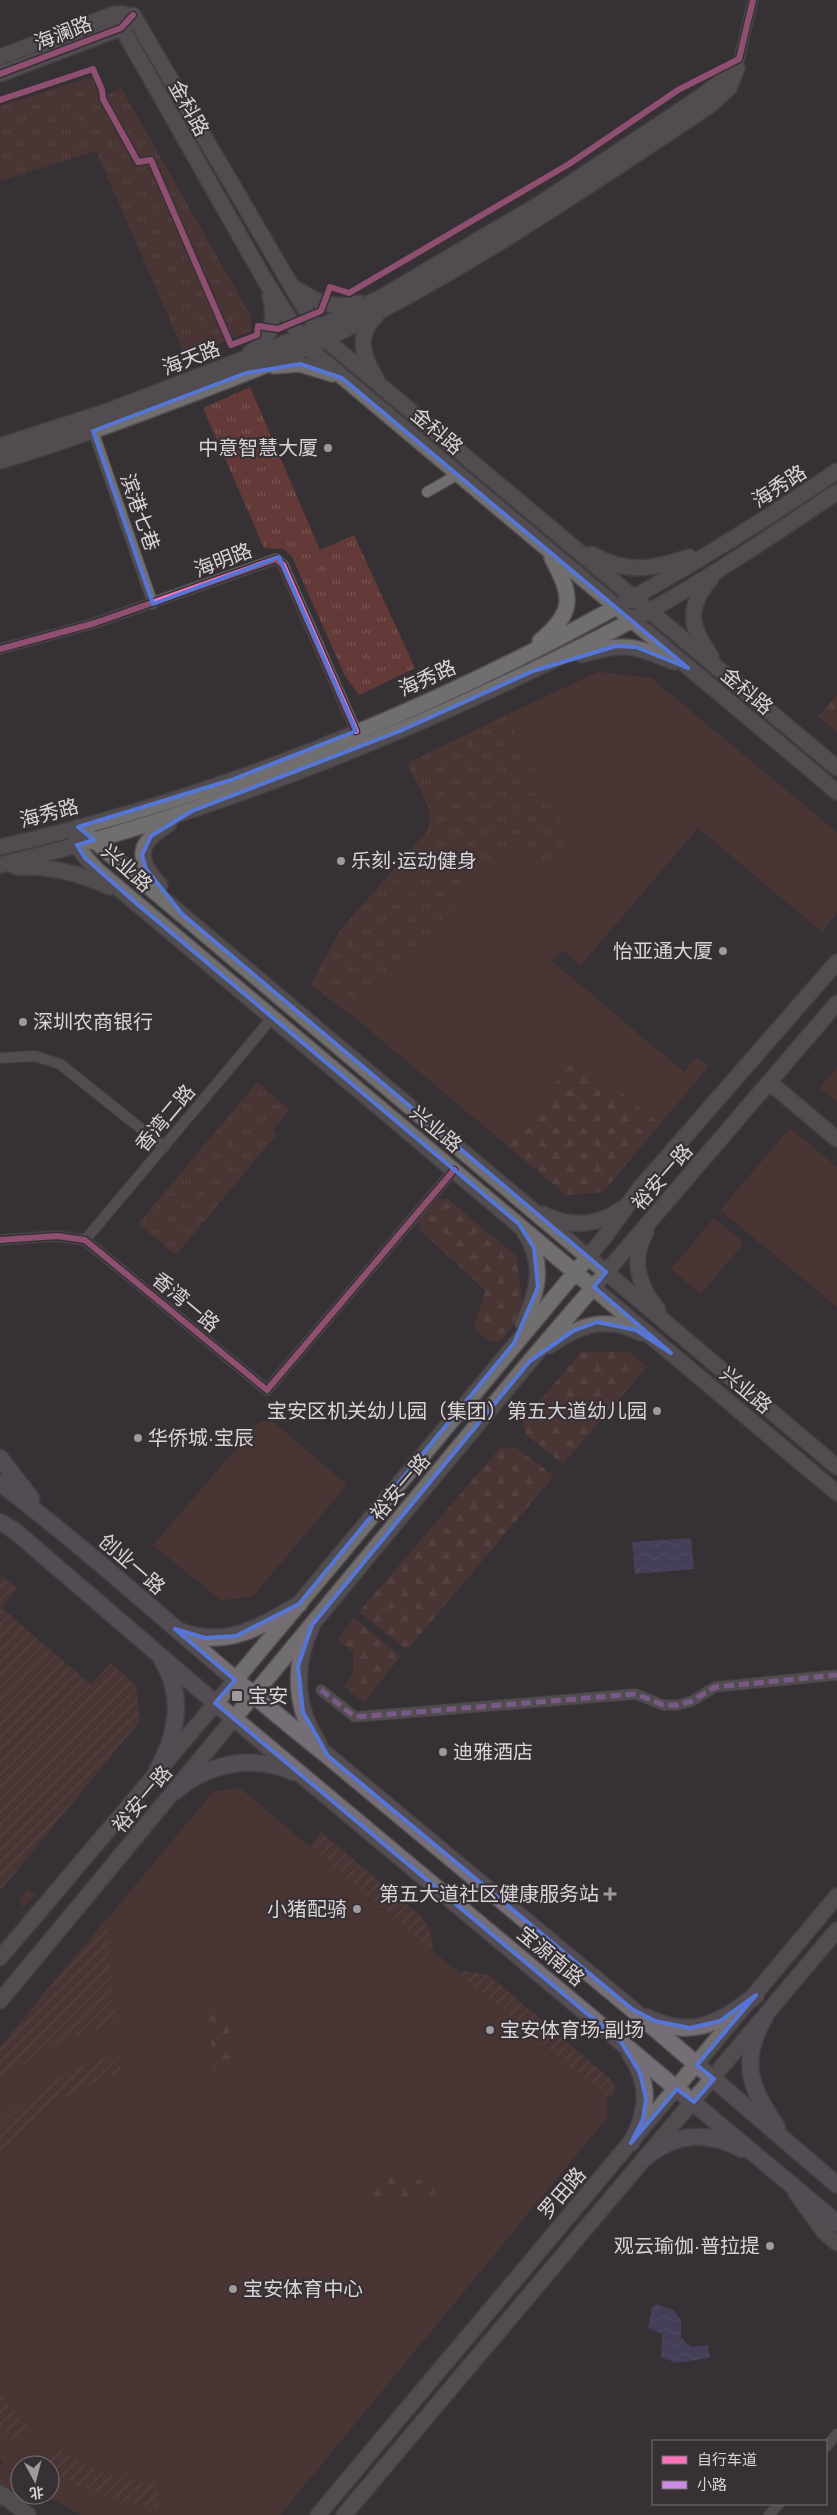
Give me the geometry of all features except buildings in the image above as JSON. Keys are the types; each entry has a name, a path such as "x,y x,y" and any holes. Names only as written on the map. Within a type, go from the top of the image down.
{"main road":[{"name":"海澜路","path":"0,57 114,14 133,15"},
{"name":"金科路","path":"114,14 266,282 303,342 342,378 837,792"},
{"name":"海澜路","path":"0,74 121,28 133,15"},
{"name":"金科路","path":"133,15 321,334 837,768"},
{"name":"海天路","path":"0,461 93,431 246,373 303,342 383,303 541,203 702,96 738,68"},
{"path":"230,364 260,346 272,328 272,305 266,282"},
{"path":"290,284 316,302 335,306 383,303"},
{"path":"383,303 365,330 362,344 369,365 383,387"},
{"name":"海天路","path":"0,446 108,411 230,364 303,342"},
{"path":"246,373 283,365 300,364 342,378"},
{"name":"海秀路","path":"0,847 78,827 231,780 356,731 518,659 730,542 837,471"},
{"name":"海秀路","path":"0,866 192,811 251,791 393,734 533,670 649,611 720,569 837,492"},
{"path":"566,541 612,564 643,569 665,565 730,542"},
{"path":"518,659 560,622 568,604 567,588 548,550"},
{"path":"720,569 697,597 693,612 699,638 724,674"},
{"path":"533,670 616,646 636,647 688,668"},
{"path":"182,914 146,869 142,855 143,848 151,836 192,811"},
{"name":"兴业路","path":"78,827 837,1467"},
{"name":"兴业路","path":"78,827 77,845 85,858 127,895 837,1493"},
{"path":"0,866 38,867 70,871 127,895"},
{"name":"裕安一路","path":"0,1958 299,1604 514,1343 588,1257 640,1188 837,962"},
{"name":"裕安一路","path":"0,2001 176,1791 530,1361 837,1003"},
{"path":"769,1082 837,1139"},
{"path":"530,1208 562,1222 594,1222 622,1209 640,1188"},
{"path":"662,1208 644,1236 637,1259 638,1270 652,1300 682,1337"},
{"path":"514,1343 532,1304 539,1277 538,1258 519,1224"},
{"path":"530,1361 573,1331 597,1322 616,1323 636,1330 671,1353"},
{"path":"0,1458 48,1519"},
{"name":"创业一路","path":"0,1483 48,1519 235,1680"},
{"path":"0,1516 215,1703"},
{"path":"0,1522 15,1531"},
{"path":"174,1629 205,1638 236,1636 259,1628 299,1604"},
{"path":"312,1625 303,1645 298,1666 299,1697 308,1725 328,1756"},
{"path":"157,1770 170,1745 176,1716 174,1691 158,1654"},
{"name":"宝源南路","path":"235,1680 632,2009 837,2185"},
{"name":"宝源南路","path":"215,1703 837,2223"},
{"path":"176,1791 200,1774 228,1764 272,1765 287,1769 308,1780"},
{"name":"罗田路","path":"318,2515 756,1995 837,1896"},
{"name":"罗田路","path":"344,2515 714,2079 837,1930"},
{"path":"632,2009 655,2022 690,2028 720,2021 756,1995"},
{"path":"765,2017 751,2045 750,2073 760,2099 788,2144"},
{"path":"621,2042 640,2073 646,2099 643,2119 631,2143"},
{"path":"645,2158 668,2142 700,2136 733,2144 760,2158"},
{"path":"812,2165 837,2172"},
{"path":"787,2181 824,2232 837,2243"},
{"path":"0,2493 28,2515"}],"street":[{"path":"738,68 752,0"},
{"name":"滨港七巷","path":"93,431 153,604"},
{"path":"427,492 457,474"},
{"name":"海明路","path":"0,649 95,624 270,559 279,560 356,731"},
{"name":"香湾二路","path":"85,1240 272,1018"},
{"path":"0,1058 35,1056 60,1064 164,1147"},
{"name":"香湾一路","path":"85,1240 267,1390 454,1170"},
{"path":"0,1240 57,1236 85,1240"},
{"path":"321,1690 355,1717 636,1694 663,1705 678,1705 692,1701 715,1687 837,1676"},
{"path":"827,2446 837,2434"},
{"path":"769,2515 778,2505"}],"highlighted area":[{"path":"300,364 342,378 688,668 636,647 616,646 533,671 400,731 192,811 151,836 142,855 146,869 182,914 606,1272 594,1287 671,1353 636,1330 597,1322 573,1331 530,1361 312,1625 298,1666 303,1712 328,1756 632,2009 655,2021 690,2028 720,2021 756,1995 697,2065 714,2079 694,2102 677,2089 631,2143 643,2119 646,2099 640,2073 621,2042 215,1703 235,1680 175,1629 205,1638 236,1636 299,1604 514,1343 538,1287 534,1248 519,1224 137,904 85,858 77,845 94,840 78,827 231,780 356,731 279,557 153,604 93,431 246,373"}],"green space":[{"path":"94,76 104,97 121,88 251,316 251,331 186,357 96,151 0,181 0,106"},
{"path":"250,387 320,550 354,535 415,668 359,695 345,676 292,557 284,549 264,548 203,408"},
{"path":"598,672 651,678 837,832 837,913 822,932 698,828 581,965 563,950 552,961 684,1072 696,1057 709,1066 603,1192 566,1195 354,1017 511,842 569,836 506,715"},
{"path":"837,695 837,732 818,716"},
{"path":"506,715 569,835 541,869 511,843 354,1017 311,985 338,933 427,831 429,812 427,804 408,763"},
{"path":"577,1057 660,1124 603,1192 566,1195 506,1145"},
{"path":"837,1067 837,1102 820,1088"},
{"path":"257,1082 290,1110 272,1131 276,1135 176,1255 138,1224"},
{"path":"790,1128 837,1167 837,1307 720,1210"},
{"path":"438,1199 448,1199 517,1257 523,1313 501,1341 492,1342 475,1330 476,1319 484,1296 484,1289 421,1231 417,1221"},
{"path":"714,1218 744,1243 701,1294 671,1269"},
{"path":"581,1352 629,1352 647,1367 563,1464 526,1435 523,1421"},
{"path":"272,1421 347,1485 252,1597 221,1600 153,1545 259,1422"},
{"path":"515,1447 554,1476 407,1650 359,1612 499,1449"},
{"path":"0,1574 17,1588 2,1608 91,1685 111,1663 136,1686 140,1721 0,1891"},
{"path":"354,1618 401,1656 364,1703 344,1686 353,1674 353,1652 337,1640"},
{"name":"宝安体育中心","path":"240,1788 606,2097 607,2118 280,2515 81,2515 60,2503 60,2455 10,2455 10,2496 0,2508 0,2466 3,2462 0,2459 0,2047 214,1791"},
{"path":"321,1832 423,1918 431,1933 433,1951 310,1847"},
{"path":"28,1890 36,1894 23,1907 19,1900"},
{"path":"106,1919 116,2023 84,2033 40,2053 0,2082 0,2047"},
{"path":"465,1971 489,1975 610,2079 614,2083 615,2094 611,2097 606,2097 460,1974"},
{"path":"213,2000 227,2011 230,2036 239,2052 221,2072 215,2071 207,2013"},
{"path":"120,2053 121,2073 84,2087 52,2105 25,2129 0,2161 0,2125 13,2111 55,2080"},
{"path":"385,2174 400,2181 426,2180 442,2194 371,2201 369,2195"},
{"path":"0,2390 15,2412 28,2424 12,2443 0,2430"},
{"path":"58,2449 105,2473 130,2480 156,2484 159,2508 116,2500 75,2485 60,2476 60,2455 53,2455"}],"water":[{"path":"691,1538 694,1569 635,1574 632,1542"},
{"path":"656,2304 674,2310 681,2321 681,2337 692,2347 708,2345 710,2358 676,2363 661,2357 662,2334 648,2328 652,2308"}],"marked path":[{"path":"321,1690 355,1717 636,1694 663,1705 678,1705 692,1701 715,1687 837,1675"}],"cycle path":[{"path":"0,100 93,69 102,90 103,99 138,162 151,160 231,345 257,335 258,326 278,329 321,311 330,287 349,293 569,164 678,90 739,59 753,0"},
{"path":"0,74 121,28 133,15"},
{"path":"0,649 95,623 276,559 283,565 356,731"},
{"path":"0,1240 57,1236 85,1240 267,1390 454,1170"}],"place":[{"name":"中意智慧大厦","path":"328,448"},
{"name":"乐刻·运动健身","path":"341,861"},
{"name":"怡亚通大厦","path":"723,951"},
{"name":"深圳农商银行","path":"23,1022"},
{"name":"宝安区机关幼儿园（集团）第五大道幼儿园","path":"657,1411"},
{"name":"华侨城·宝辰","path":"138,1438"},
{"name":"宝安","path":"237,1696"},
{"name":"迪雅酒店","path":"443,1752"},
{"name":"第五大道社区健康服务站","path":"610,1894"},
{"name":"小猪配骑","path":"357,1909"},
{"name":"宝安体育场-副场","path":"490,2030"},
{"name":"观云瑜伽·普拉提","path":"770,2246"},
{"name":"宝安体育中心","path":"233,2289"}]}
